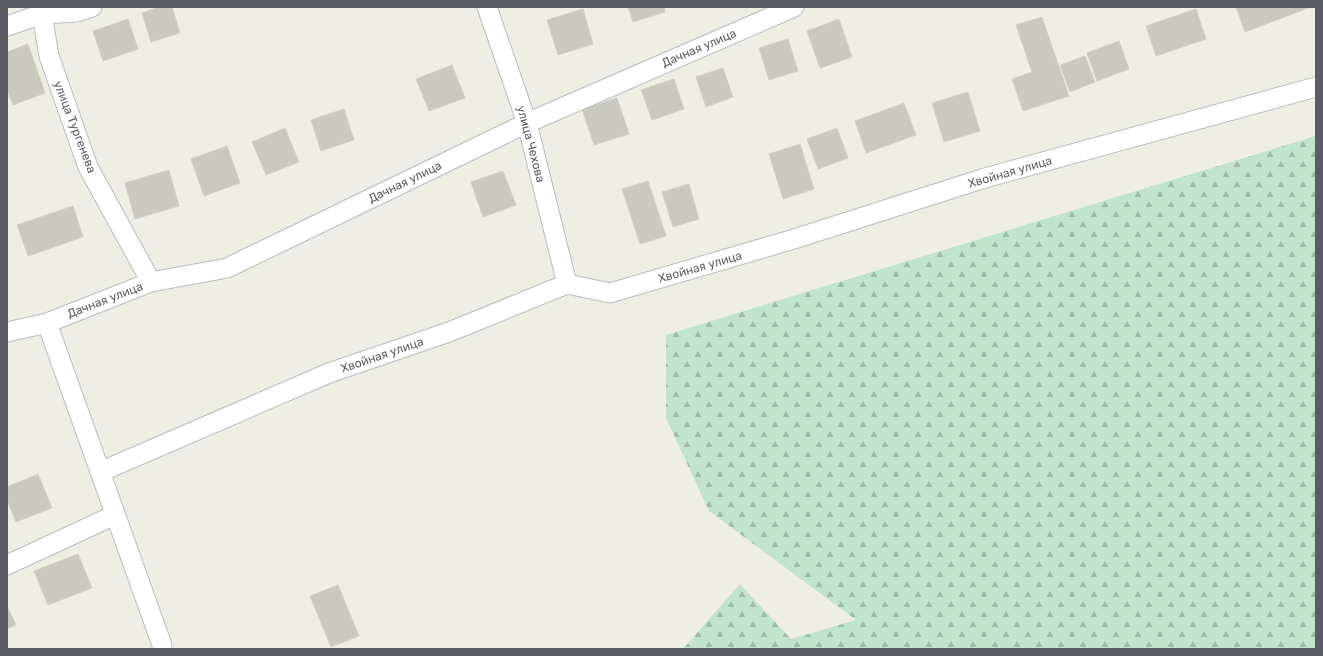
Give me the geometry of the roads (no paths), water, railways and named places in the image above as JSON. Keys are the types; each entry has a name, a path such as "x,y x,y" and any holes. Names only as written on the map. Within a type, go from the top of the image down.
{"street":[{"path":"7,26 41,10 78,12 92,7"},
{"name":"улица Чехова","path":"487,7 527,123 567,284"},
{"name":"Дачная улица","path":"7,332 47,322 151,282 227,268 527,123 794,7"},
{"name":"улица Тургенева","path":"41,10 48,56 88,167 151,282"},
{"name":"Хвойная улица","path":"100,472 329,373 449,332 567,284 610,293 794,239 986,178 1316,87"},
{"path":"47,322 162,645"},
{"path":"7,565 116,515"}]}
